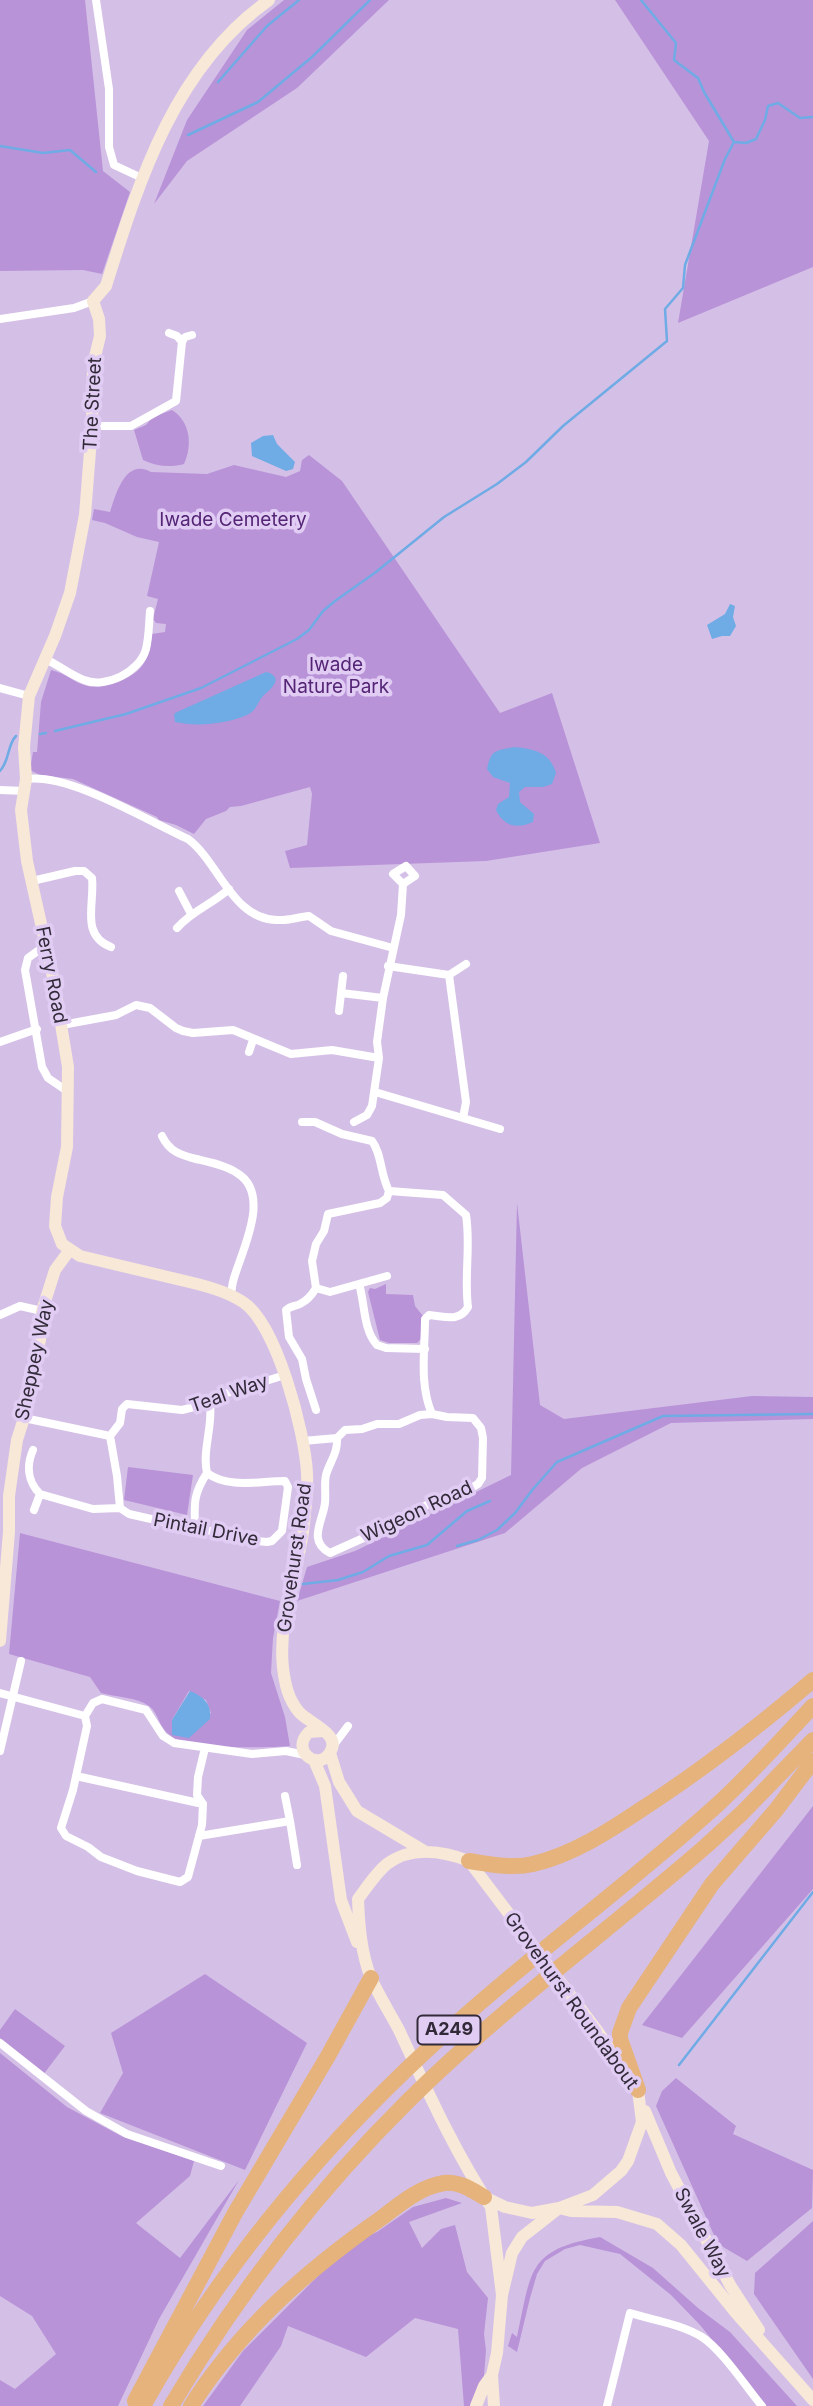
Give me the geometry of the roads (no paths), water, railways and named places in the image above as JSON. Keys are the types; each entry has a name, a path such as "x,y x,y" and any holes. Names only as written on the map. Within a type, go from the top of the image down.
{"highway":[{"path":"469,1861 513,1866 531,1865 574,1849 618,1825 715,1760 813,1680"},
{"name":"A249","path":"143,2406 194,2324 260,2232 362,2113 463,2017 629,1881 719,1802 813,1706"},
{"name":"A249","path":"171,2406 251,2284 288,2234 407,2102 478,2036 706,1846 813,1740"},
{"path":"638,2090 620,2039 629,2008 712,1884 776,1810 813,1761"},
{"path":"132,2406 235,2213 371,1978"},
{"path":"191,2406 229,2353 259,2319 289,2289 332,2253 419,2191 447,2182 462,2185 484,2197"}],"street":[{"path":"96,0 109,89 109,148 114,164 144,179"},
{"path":"0,319 74,308 93,301 106,286 157,143 178,99 221,42 236,26 269,0"},
{"name":"The Street","path":"29,696 70,593 81,543 88,490 93,365 100,336 99,319 93,301"},
{"path":"169,332 182,342"},
{"path":"92,426 131,426 176,401 182,342 192,335"},
{"path":"45,659 84,680 100,683 110,681 139,663 146,649 150,611"},
{"path":"0,688 29,696"},
{"name":"Ferry Road","path":"29,696 24,747 22,820 68,1067 67,1147 55,1216 59,1238 69,1251"},
{"path":"0,790 25,785 39,777 70,785 188,839 252,913 276,920 304,916 314,919 331,931 393,948"},
{"path":"32,881 84,871 92,878 92,930 100,943 111,947"},
{"path":"354,1122 367,1115 375,1092 379,1058 377,1042 388,966 401,915 403,884"},
{"path":"177,928 191,914 212,904 229,889"},
{"path":"179,891 191,914"},
{"path":"46,945 28,958 25,970 42,1067 48,1078 67,1091"},
{"path":"388,966 449,975 466,964"},
{"path":"449,975 466,1101 463,1118"},
{"path":"339,1011 343,976"},
{"path":"341,993 383,999"},
{"path":"62,1025 116,1015 136,1005 150,1008 183,1031 193,1033 233,1030 291,1054 332,1050 379,1058"},
{"path":"0,1042 37,1029"},
{"path":"249,1052 253,1040"},
{"path":"375,1092 500,1129"},
{"path":"302,1122 326,1125 342,1134 372,1141 378,1150 381,1173 389,1191 387,1198 380,1203 328,1214 312,1261 316,1288 309,1298 286,1310 289,1337 302,1359 316,1410"},
{"path":"162,1136 163,1147 239,1173 251,1189 251,1227 231,1294"},
{"path":"303,1441 337,1438 345,1430 398,1423 420,1415 432,1414 423,1381 425,1319 429,1315 457,1317 464,1314 468,1307 466,1215 443,1195 389,1191"},
{"name":"Grovehurst Road","path":"69,1251 231,1294 247,1304 262,1322 285,1375 303,1441 307,1473 302,1535 286,1611 283,1666 288,1695 300,1714 323,1731"},
{"name":"Sheppey Way","path":"0,1641 7,1470 24,1418 25,1402 40,1340 42,1311 55,1270 69,1251"},
{"path":"316,1288 330,1292 387,1276"},
{"path":"359,1284 368,1329 377,1345 386,1348 425,1349"},
{"path":"0,1315 20,1306 42,1311"},
{"name":"Teal Way","path":"110,1436 120,1423 122,1409 127,1404 182,1410 210,1403 221,1395 285,1375"},
{"path":"195,1526 194,1504 197,1488 207,1473 204,1459 209,1437 210,1403"},
{"name":"Wigeon Road","path":"337,1438 337,1452 326,1473 325,1505 317,1528 318,1540 323,1549 330,1553 399,1522 430,1503 454,1498 478,1484 482,1478 483,1467 481,1428 473,1418 432,1414"},
{"path":"24,1418 110,1436 120,1508"},
{"path":"33,1450 29,1473 31,1483 40,1494 34,1510"},
{"name":"Pintail Drive","path":"40,1494 93,1509 120,1508 129,1514 195,1526 235,1539 272,1541 282,1531 288,1487 285,1481 228,1482 207,1473"},
{"path":"0,1751 21,1661"},
{"path":"0,1693 85,1716"},
{"path":"205,1748 198,1777 197,1795 203,1804 199,1836 188,1877 180,1882 137,1871 100,1857 88,1847 66,1836 61,1828 87,1726 85,1716 93,1703 102,1699 146,1710 163,1736 174,1743 252,1754 279,1752 292,1751 323,1759 348,1726 323,1731 313,1730 279,1752"},
{"name":"Grovehurst Road","path":"300,1714 304,1738"},
{"path":"323,1731 331,1738 331,1750 339,1782 357,1811 424,1851"},
{"path":"304,1738 309,1757 325,1786 341,1900 371,1978 456,2152 491,2207 502,2295"},
{"path":"76,1776 203,1804"},
{"path":"285,1796 298,1865"},
{"path":"199,1836 290,1821"},
{"path":"371,1978 362,1942 358,1899 387,1864 400,1857 424,1851 448,1853 469,1861"},
{"name":"Grovehurst Roundabout","path":"469,1861 561,1982 638,2090 642,2122 628,2161 621,2171 593,2195 559,2208 532,2213 505,2207 484,2197"},
{"path":"0,2043 86,2111 127,2134 221,2166"},
{"name":"Swale Way","path":"638,2090 648,2122 682,2195 730,2285 783,2366"},
{"path":"494,2406 492,2375 497,2353 502,2295 512,2253 522,2236 559,2208"},
{"name":"Swale Way","path":"559,2208 571,2211 617,2212 657,2224 681,2245 736,2313 813,2400"},
{"path":"607,2406 630,2313 701,2336 762,2406"},
{"path":"475,2406 492,2375"}],"water":[{"path":"273,435 277,444 295,462 293,469 286,471 252,456 251,443 263,436"},
{"path":"730,604 735,606 733,617 736,626 730,636 712,639 707,625 725,614"},
{"path":"266,672 274,676 275,682 247,715 211,724 175,722 174,714 177,712"},
{"path":"514,747 545,756 556,773 552,784 525,787 519,792 520,802 534,814 533,822 517,826 503,820 496,810 498,804 509,797 510,783 493,777 487,769 495,752"},
{"path":"190,1691 206,1701 210,1709 210,1719 189,1738 172,1735 172,1720"}],"waterway":[{"path":"218,82 267,26 299,0"},
{"path":"188,135 258,102 312,57 370,0"},
{"path":"641,0 676,43 674,60 698,78 734,142"},
{"path":"55,731 126,714 201,688 297,639 309,630 323,611 335,601 444,517 497,484 526,462 563,426 667,341 665,309 683,288 685,265 734,142 746,143 756,139 768,106 778,103 800,118 813,117"},
{"path":"0,146 43,153 70,150 96,172"},
{"path":"40,734 46,733"},
{"path":"0,771 16,736"},
{"path":"457,1546 478,1540 497,1530 515,1513 557,1462 663,1416 813,1414"},
{"path":"303,1584 338,1580 363,1572 389,1556 427,1545 467,1511 490,1501"},
{"path":"679,2065 813,1892"}],"park label":[{"name":"Iwade Cemetery","path":"233,520"},
{"name":"Iwade Nature Park","path":"336,676"}]}
